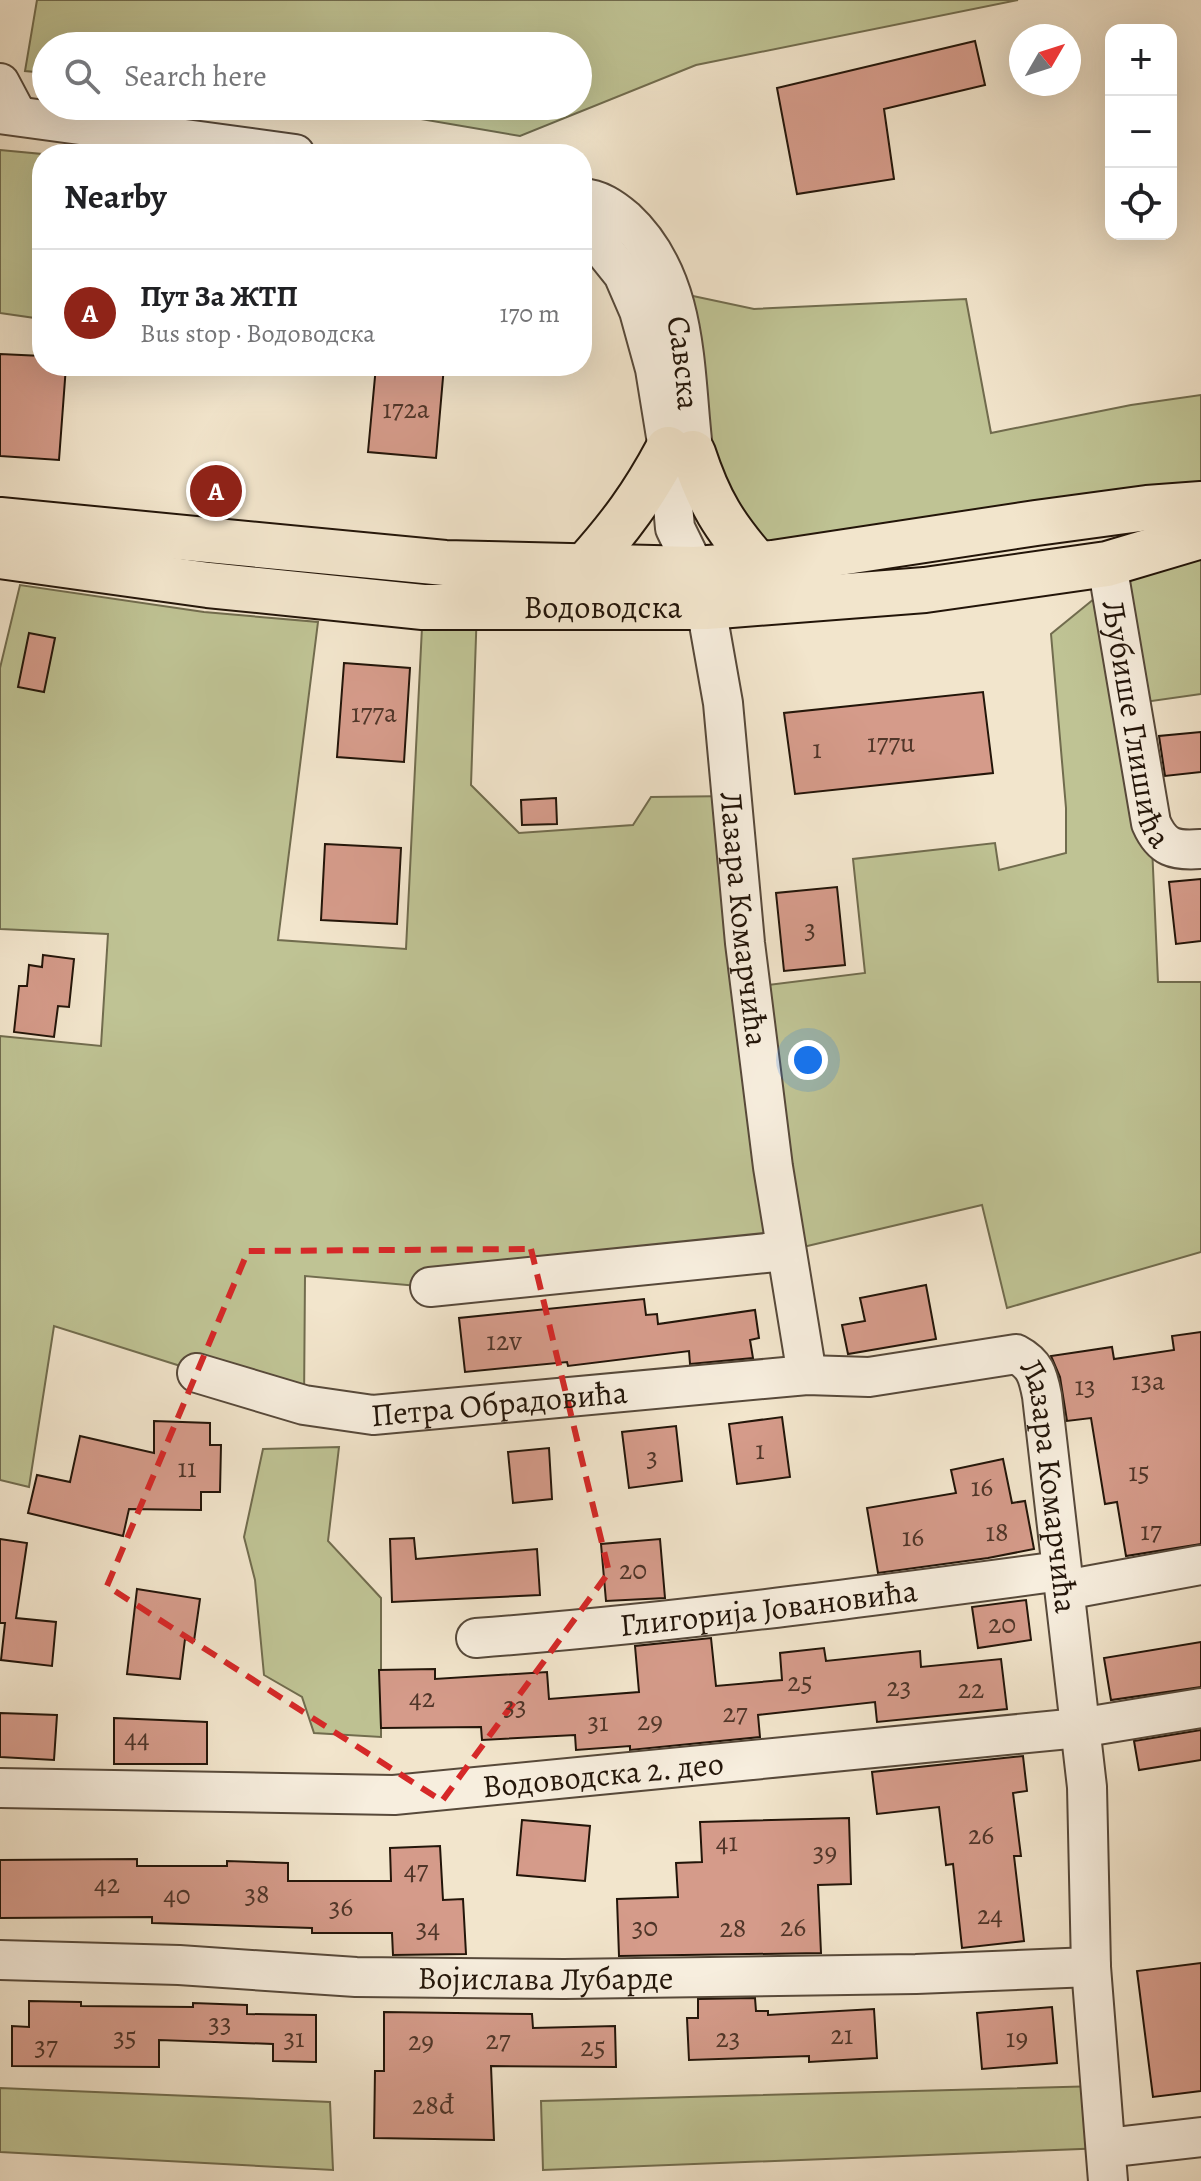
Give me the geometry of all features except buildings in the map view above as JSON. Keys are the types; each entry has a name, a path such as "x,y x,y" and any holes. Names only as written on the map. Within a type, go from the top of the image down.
{"main road":[{"path":"585,566 623,524 680,451 725,527 758,565"},
{"name":"Водоводска","path":"0,520 445,563 585,566 700,588 758,565 1147,508 1201,504"},
{"name":"Водоводска","path":"0,556 208,585 423,607 700,588 925,590 1107,564 1201,536"}],"street":[{"path":"6,104 32,108"},
{"path":"98,120 237,144"},
{"name":"Савска","path":"592,199 613,209 635,229 652,251 670,288 687,374 680,451"},
{"name":"Савска","path":"592,235 623,274 639,311 705,527 700,588"},
{"name":"Љубише Глишића","path":"1107,564 1151,823 1158,839 1167,847 1201,849"},
{"name":"Лазара Комарчића","path":"700,588 723,703 745,943 786,1251 807,1375 869,1377 1016,1354 1029,1361 1038,1374 1087,1787 1091,1967 1107,2165"},
{"path":"430,1287 786,1251"},
{"name":"Петра Обрадовића","path":"197,1373 304,1405 373,1415 807,1375"},
{"name":"Глигорија Јовановића","path":"476,1638 621,1627 1201,1565"},
{"name":"Водоводска 2. део","path":"0,1788 394,1795 1079,1728 1201,1708"},
{"name":"Војислава Лубарде","path":"0,1960 179,1965 356,1977 564,1979 916,1974 1091,1967"},
{"path":"1107,2165 1201,2137"}],"highlighted area":[{"path":"531,1249 609,1572 442,1801 107,1586 248,1251"}],"green space":[{"path":"37,0 1018,0 696,65 592,107 592,32 32,32 32,72 25,71"},
{"path":"427,120 560,120 520,136"},
{"path":"0,150 32,153 32,318 0,313"},
{"path":"646,286 754,309 966,299 991,433 1131,405 1201,395 1201,507 758,565"},
{"path":"1201,536 1201,694 1130,704 1151,823 1158,982 1201,982 1201,1252 1007,1308 982,1205 786,1251 430,1287 305,1276 304,1405 54,1326 29,1487 0,1480 0,1036 101,1046 108,934 0,929 0,668 20,585 204,612 318,622 278,940 406,949 423,607 477,607 471,785 519,833 633,825 651,797 732,796 751,987 865,973 853,859 995,843 999,870 1066,853 1066,808 1051,634 1111,585"},
{"path":"339,1447 328,1541 381,1598 381,1737 314,1733 302,1697 264,1675 255,1580 244,1537 263,1449"},
{"path":"1100,2086 1106,2148 543,2170 541,2101"},
{"path":"0,2088 330,2102 333,2170 0,2152"}],"place":[{"name":"Пут За ЖТП","path":"216,491"}]}
